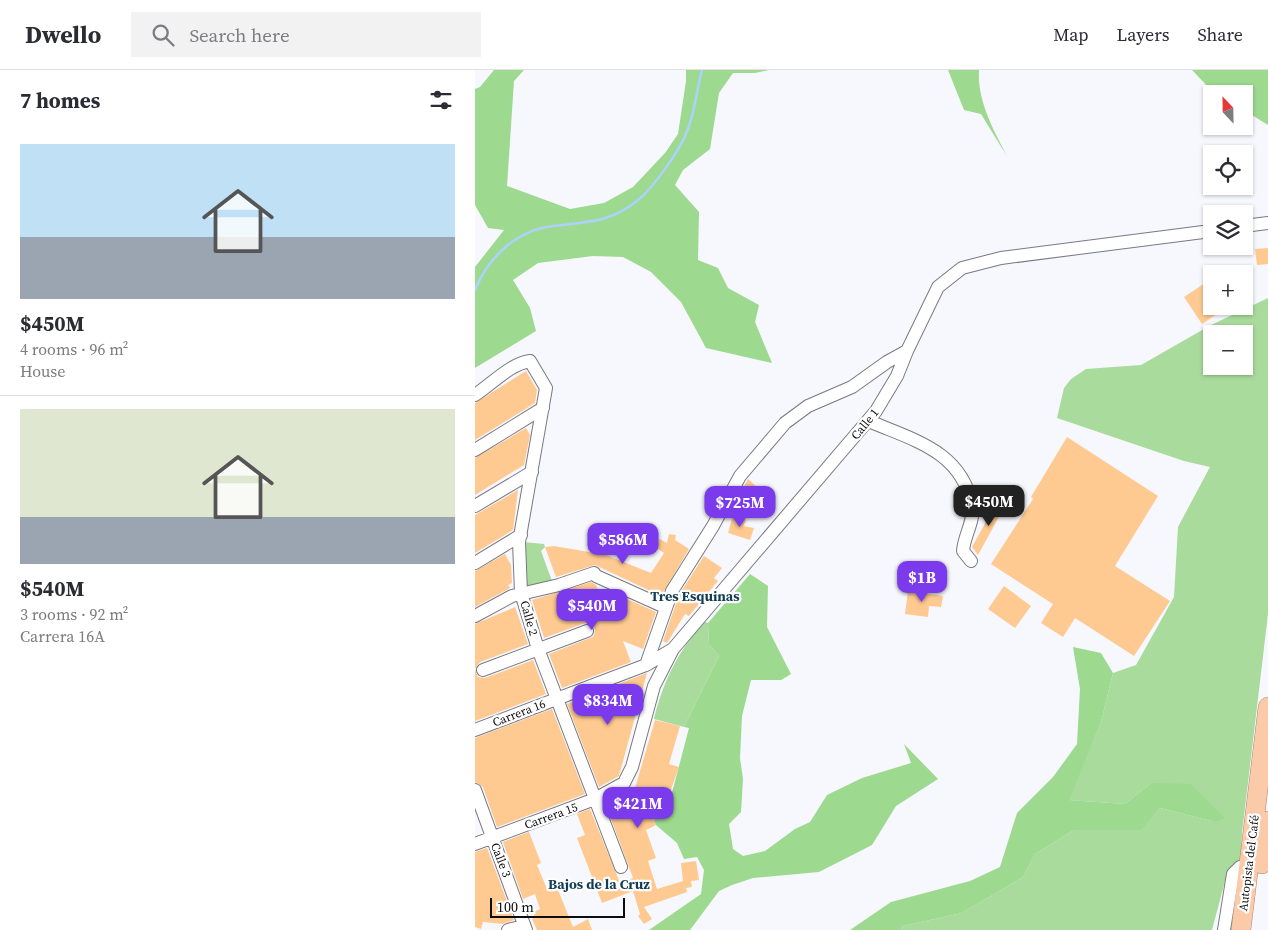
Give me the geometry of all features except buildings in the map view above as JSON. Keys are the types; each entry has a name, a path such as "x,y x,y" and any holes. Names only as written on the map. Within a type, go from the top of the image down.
{"highway":[{"name":"Autopista del Café","path":"1241,930 1268,707"},
{"name":"Autopista del Café","path":"1254,930 1268,821"}],"street":[{"path":"1253,225 1268,223"},
{"name":"Calle 1","path":"624,784 632,767 654,686 673,649 869,421 897,376 938,287 962,268 1001,258 1203,232"},
{"path":"646,665 665,607 682,573 696,554 740,476 785,423 808,406 853,387 887,362 907,351"},
{"name":"Calle 2","path":"475,395 496,381 512,366 530,361 546,388 521,535 519,566 521,593 525,612 538,649 621,867"},
{"path":"475,450 543,408"},
{"path":"869,421 926,444 954,468 972,506 972,521 964,541 963,550 971,560"},
{"path":"475,506 531,472"},
{"path":"475,563 521,535"},
{"path":"475,616 501,601 521,593 559,586 593,573 603,580 665,607"},
{"path":"483,670 587,631"},
{"name":"Carrera 16","path":"475,730 646,665 673,649"},
{"name":"Carrera 15","path":"475,844 595,800 624,784"},
{"name":"Calle 3","path":"475,790 525,928"},
{"path":"1224,930 1233,874 1240,867 1249,869"},
{"path":"508,930 525,928"}],"green space":[{"path":"494,70 524,70 514,81 507,186 570,209 604,203 633,187 665,153 678,134 686,70 769,70 755,73 733,73 719,93 710,149 683,170 675,185 699,212 698,260 718,268 728,288 759,305 755,322 772,363 706,348 681,302 651,272 623,257 593,256 538,263 513,280 530,308 536,331 475,368 475,267 504,230 488,228 475,205 475,89 480,87"},
{"path":"948,70 979,70 979,82 984,104 992,126 1008,158 981,114 964,110"},
{"path":"1192,70 1268,70 1268,125 1253,116 1253,85 1207,85"},
{"path":"1268,298 1268,614 1242,833 1241,861 1228,870 1212,930 901,930 903,926 962,913 1023,877 1035,854 1074,830 1140,830 1160,808 1215,822 1151,783 1125,804 1068,800 1101,722 1113,673 1136,665 1174,597 1178,527 1210,467 1184,461 1057,418 1064,388 1071,379 1086,369 1141,365 1203,330 1203,375 1253,375 1253,325 1211,325 1232,315 1253,315 1253,305"},
{"path":"523,542 544,544 545,547 541,551 552,581 527,587"},
{"path":"750,574 768,586 767,627 791,674 781,680 751,680 742,716 740,758 743,779 741,812 729,824 733,849 743,856 765,851 795,829 810,822 827,795 862,778 911,763 904,744 938,779 896,806 872,845 819,872 753,878 719,891 690,930 649,930 701,894 704,870 697,857 684,859 677,843 656,825 653,818 668,808 689,728 684,727 719,656 709,644 708,623"},
{"path":"705,622 708,623 709,644 719,656 684,727 654,719 667,679 679,655"},
{"path":"1073,647 1101,653 1113,673 1101,722 1069,800 1125,804 1151,783 1191,784 1225,818 1215,822 1160,808 1141,830 1074,830 1035,854 1023,877 962,913 903,926 901,930 850,930 891,902 970,881 1000,867 1017,813 1053,777 1077,744 1080,689"}],"waterway":[{"path":"475,290 487,267 496,257 515,240 527,233 553,226 587,222 608,217 628,208 638,200 652,186 666,167 688,129 702,70"}],"district":[{"name":"Tres Esquinas","path":"695,596"},
{"name":"Bajos de la Cruz","path":"599,884"}]}
